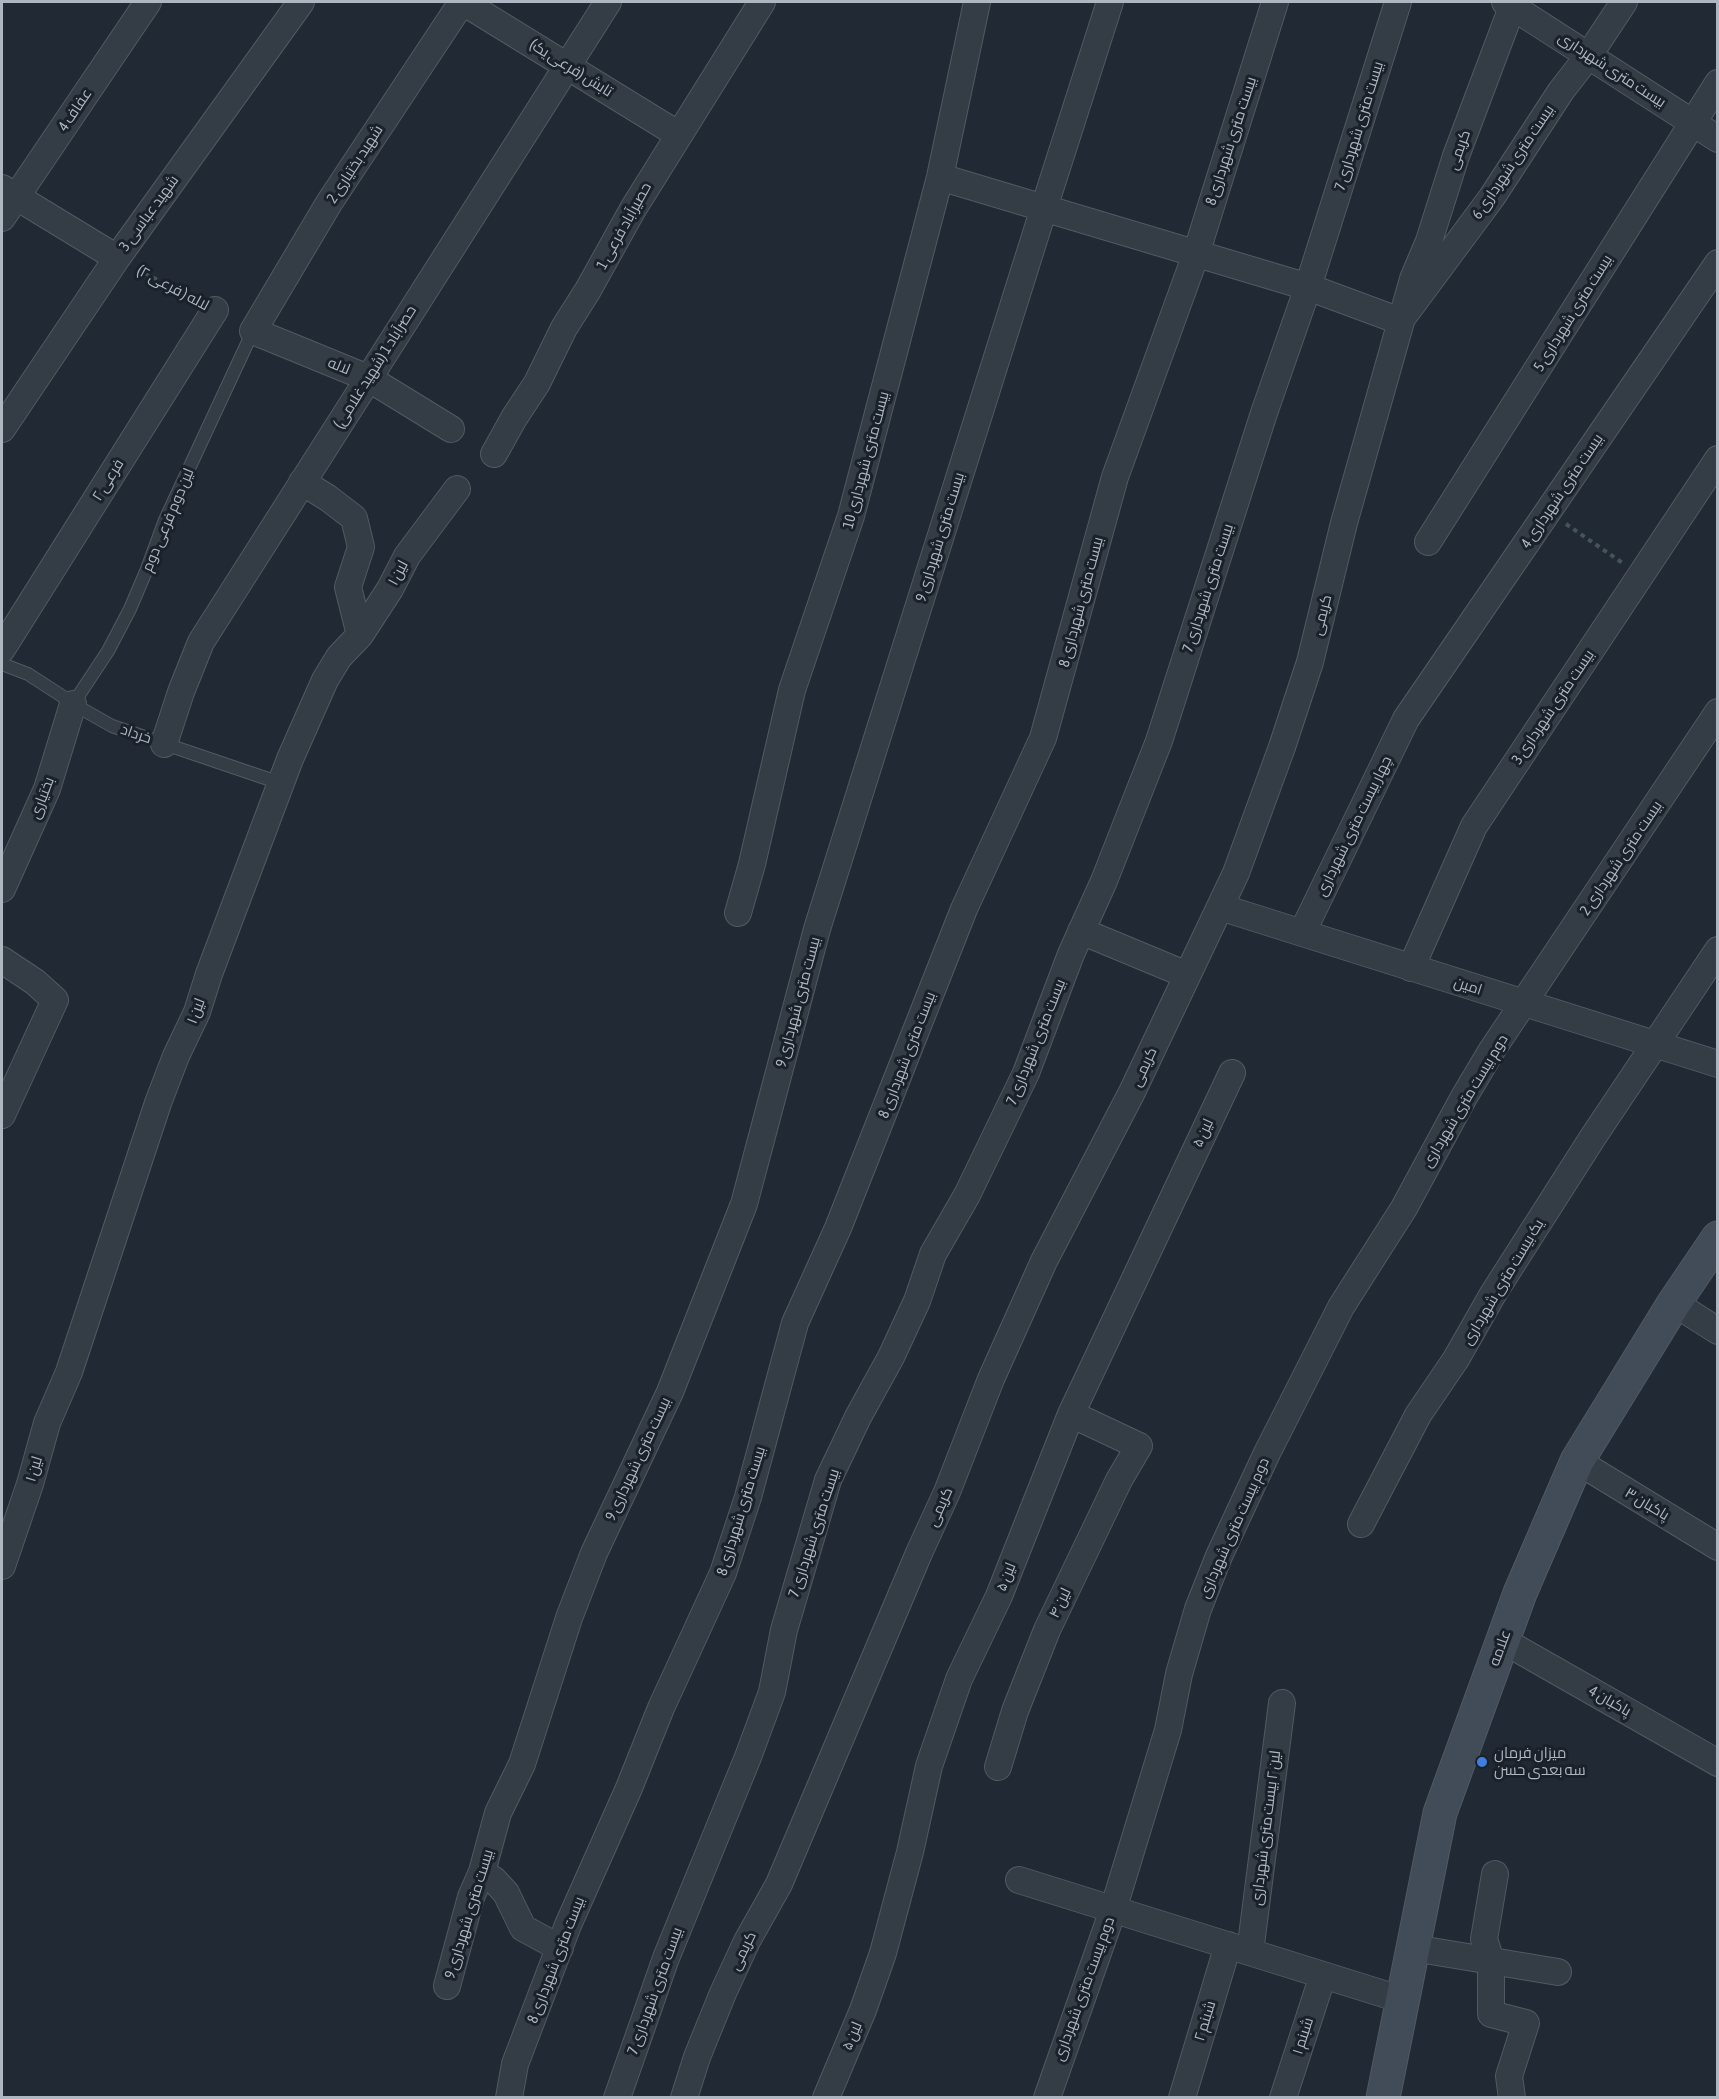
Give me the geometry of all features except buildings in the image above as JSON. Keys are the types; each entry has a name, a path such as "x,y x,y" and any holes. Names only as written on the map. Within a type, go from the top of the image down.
{"street":[{"name":"عفاف 4","path":"2,218 9,192 148,2"},
{"name":"شهید عباسی 3","path":"2,429 117,258 302,2"},
{"name":"تابش (فرعی یک)","path":"462,2 680,135"},
{"name":"شهید بختیاری 2","path":"253,331 329,203 462,2"},
{"name":"حصرآباد 1 (شهید غلامی)","path":"164,744 201,642 608,2"},
{"name":"حصیرآباد فرعی 1","path":"494,454 537,383 564,328 588,290 633,208 762,2"},
{"name":"بیست متری شهرداری 10","path":"738,913 752,864 792,690 852,516 940,177 977,2"},
{"name":"بیست متری شهرداری 9","path":"447,1986 471,1897 482,1872 498,1813 522,1764 569,1618 594,1552 670,1392 744,1204 818,929 1110,2"},
{"name":"بیست متری شهرداری 8","path":"509,2097 515,2064 597,1857 723,1573 748,1497 795,1323 838,1228 964,909 1043,738 1115,477 1196,254 1275,2"},
{"name":"بیست متری شهرداری 7","path":"617,2097 666,1958 748,1757 771,1692 784,1630 828,1480 858,1417 891,1357 917,1300 933,1254 967,1195 1026,1073 1159,741 1268,403 1308,287 1398,2"},
{"name":"بیست متری شهرداری 6","path":"1400,321 1492,197 1561,91 1589,55 1624,2"},
{"name":"بیست متری شهرداری","path":"1511,3 1718,139"},
{"name":"کریمی","path":"684,2097 697,2057 723,1993 747,1941 779,1884 947,1492 991,1379 1044,1261 1132,1092 1236,873 1310,662 1344,523 1366,452 1413,279 1440,210 1456,156 1511,3"},
{"name":"بیست متری شهرداری 5","path":"1428,542 1718,83"},
{"path":"940,177 1308,287 1400,321"},
{"path":"9,192 117,258"},
{"name":"بیست متری شهرداری 4","path":"1406,719 1718,263"},
{"name":"۲ فرعی","path":"2,649 215,310"},
{"name":"لاله","path":"253,331 368,378 451,429"},
{"name":"بیست متری شهرداری 3","path":"1411,968 1474,826 1718,459"},
{"path":"302,482 354,518 362,547 348,587 360,635"},
{"name":"لین ۱","path":"2,1566 48,1423 69,1372 158,1103 176,1056 197,1012 280,783 325,680 339,657 360,635 390,589 407,556 457,489"},
{"name":"بختیاری","path":"2,888 47,789 73,704"},
{"name":"بیست متری شهرداری 2","path":"1525,1004 1718,712"},
{"name":"چهار بیست متری شهرداری","path":"1302,933 1406,719"},
{"name":"امین","path":"1220,907 1718,1064"},
{"path":"1082,930 1187,975"},
{"name":"یک بیست متری شهرداری","path":"1361,1524 1418,1415 1456,1359 1493,1294 1598,1129 1718,950"},
{"path":"2,960 35,982 55,1000 2,1115"},
{"name":"دوم بیست متری شهرداری","path":"1047,2097 1113,1910 1168,1730 1179,1674 1198,1609 1219,1556 1267,1453 1341,1307 1404,1208 1492,1050 1525,1004"},
{"name":"لین ۵","path":"826,2097 863,2010 882,1953 910,1852 929,1766 959,1679 999,1596 1071,1414 1232,1073"},
{"name":"علامه","path":"1383,2097 1440,1813 1520,1593 1577,1461 1674,1303 1718,1238"},
{"path":"1674,1303 1718,1331"},
{"name":"لین ۴","path":"998,1767 1015,1711 1047,1630 1119,1480 1139,1446 1071,1414"},
{"name":"پاکبان ۳","path":"1577,1461 1718,1547"},
{"name":"پاکبان 4","path":"1502,1640 1718,1763"},
{"name":"لین ۲ بیست متری شهرداری","path":"1239,1949 1282,1703"},
{"path":"482,1872 495,1880 506,1893 523,1928 560,1948"},
{"path":"1495,1874 1484,1939 1491,1961 1491,2014 1526,2023 1509,2076 1512,2097"},
{"path":"1019,1880 1403,2000"},
{"path":"1413,1948 1558,1972"},
{"name":"شبنم ۲","path":"1182,2097 1239,1949"},
{"name":"شبنم ۱","path":"1283,2097 1323,1975"}],"lane":[{"name":"لین دوم فرعی دوم","path":"73,704 108,651 130,609 165,519 253,331"},
{"name":"خرداد","path":"2,664 28,674 73,704 112,726 280,783"}],"path":[{"name":"لاله ( فرعی ۲)","path":"117,258 215,310"},
{"path":"1548,511 1640,575"}],"place":[{"name":"میزان فرمان سه بعدی حسن","path":"1482,1762"}]}
